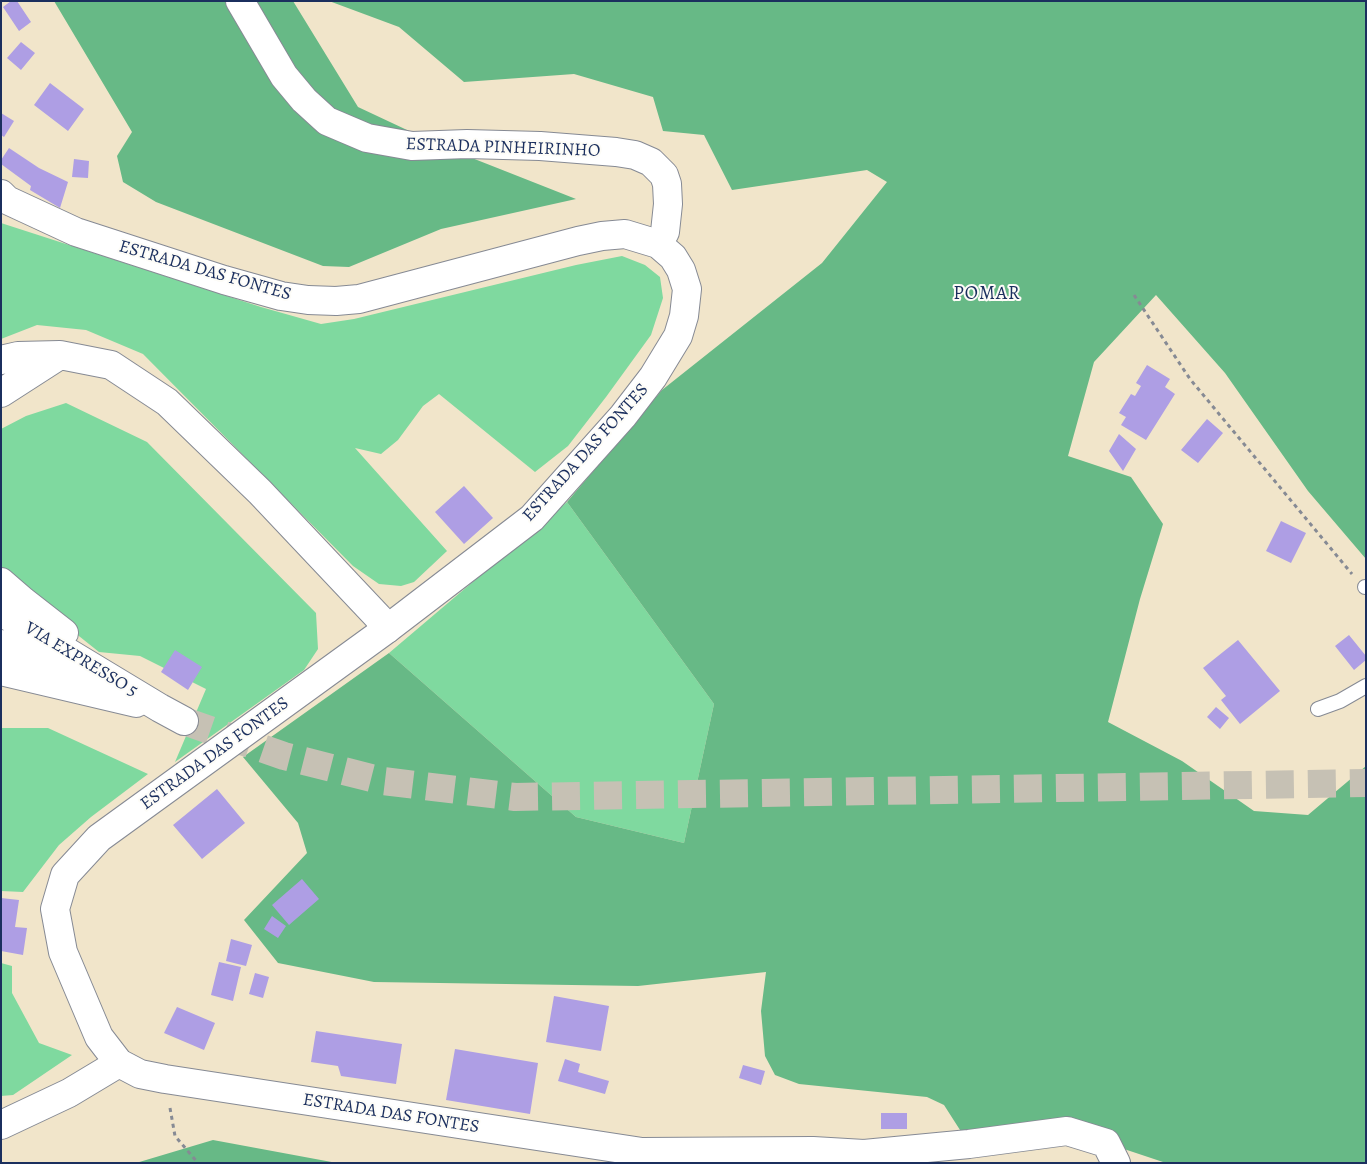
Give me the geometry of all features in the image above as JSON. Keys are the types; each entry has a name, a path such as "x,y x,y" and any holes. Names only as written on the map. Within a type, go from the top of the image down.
{"street":[{"name":"ESTRADA PINHEIRINHO","path":"240,1 284,76 304,100 327,121 367,138 412,146 467,144 540,146 616,152 635,155 651,162 664,175 667,184 668,204 665,232 658,244"},
{"name":"ESTRADA DAS FONTES","path":"1,194 8,200 76,232 224,280 281,296 308,300 336,301 359,299 602,236 625,234 658,244 673,257 681,270 687,289 684,316 678,336 653,377 623,416 532,518 387,629 99,838 65,875 55,909 63,952 98,1037 119,1063 140,1074 164,1079 642,1152 813,1151 864,1154 969,1144 1067,1131 1106,1143 1116,1163"},
{"path":"1,360 18,356 60,355 112,365 167,402 260,492 378,617 387,629"},
{"path":"1,393 60,355"},
{"path":"1,582 160,708"},
{"name":"VIA EXPRESSO 5","path":"1,612 184,721"},
{"name":"VIA EXPRESSO 5","path":"1,644 160,708"},
{"path":"1,671 160,708"},
{"path":"1,1125 69,1093 119,1063"}],"lane":[{"path":"1318,709 1340,701 1366,686"}],"path":[{"path":"1134,294 1190,379 1360,584 1365,587"},
{"path":"164,1079 175,1136 198,1163"}],"green space":[{"path":"54,1 293,1 358,107 439,145 576,199 441,229 349,267 323,266 156,202 123,182 117,156 132,132"},
{"path":"329,1 1366,1 1366,559 1308,491 1225,373 1156,295 1094,362 1068,456 1131,477 1163,524 1140,599 1108,722 1182,761 1254,811 1308,815 1366,766 1366,1163 1166,1163 1106,1143 969,1144 944,1105 927,1097 799,1084 775,1075 765,1056 761,1011 766,972 638,986 374,982 278,963 244,920 307,853 298,823 243,757 389,653 576,817 684,843 714,704 567,502 662,390 822,263 887,182 867,170 732,190 704,135 663,131 653,97 574,74 464,82 399,27"},
{"path":"1,223 261,307 321,324 354,319 576,265 622,256 645,265 660,277 663,298 651,335 606,397 568,446 535,472 439,394 423,406 398,440 381,454 355,448 447,551 414,582 401,586 379,584 353,566 143,354 86,330 37,325 1,339"},
{"path":"66,403 147,442 316,613 318,649 304,670 175,762 206,689 140,656 99,652 1,574 1,429 26,416"},
{"path":"567,502 714,704 684,843 576,817 389,653"},
{"path":"1,728 48,728 148,774 91,817 59,845 23,892 1,891"},
{"path":"1,963 12,966 12,993 39,1043 72,1055 13,1095 1,1096"},
{"path":"213,1140 337,1163 136,1163"}],"building":[{"path":"11,1 17,1 31,22 19,31 3,7"},
{"path":"21,42 35,53 21,70 7,58"},
{"path":"50,83 84,109 68,131 34,105"},
{"path":"1,113 14,121 4,137 1,135"},
{"path":"9,148 39,168 68,182 60,208 30,190 31,186 1,164 1,160"},
{"path":"74,159 89,161 88,178 72,177"},
{"path":"1147,365 1170,379 1165,387 1175,394 1146,440 1121,425 1126,417 1119,413 1131,394 1135,396 1141,386 1136,383"},
{"path":"1207,419 1223,433 1198,463 1181,450"},
{"path":"1119,434 1136,449 1123,471 1109,451"},
{"path":"464,486 493,518 464,544 435,512"},
{"path":"1281,521 1306,533 1291,563 1266,551"},
{"path":"1349,635 1366,656 1366,660 1354,670 1335,646"},
{"path":"1238,640 1280,691 1240,724 1221,700 1226,696 1203,668"},
{"path":"175,650 202,667 188,690 161,672"},
{"path":"1216,707 1229,718 1220,729 1207,717"},
{"path":"217,789 245,823 202,859 173,825"},
{"path":"302,879 319,899 289,925 272,905"},
{"path":"1,898 19,900 15,927 27,928 23,955 1,951"},
{"path":"272,916 286,926 278,938 264,929"},
{"path":"231,939 252,945 246,966 226,961"},
{"path":"219,962 241,967 233,1001 211,995"},
{"path":"255,973 269,977 263,998 249,994"},
{"path":"554,996 609,1006 601,1051 546,1042"},
{"path":"177,1007 215,1023 204,1050 164,1033"},
{"path":"316,1031 402,1044 396,1084 341,1076 338,1066 311,1062"},
{"path":"455,1049 538,1063 530,1114 446,1100"},
{"path":"565,1059 580,1064 578,1072 609,1081 605,1094 558,1081"},
{"path":"743,1065 765,1071 761,1085 739,1078"},
{"path":"881,1113 907,1113 907,1129 881,1129"}],"tunnel":[{"path":"184,721 284,756 383,781 515,797 1366,783"}],"district":[{"name":"POMAR","path":"987,294"}]}
